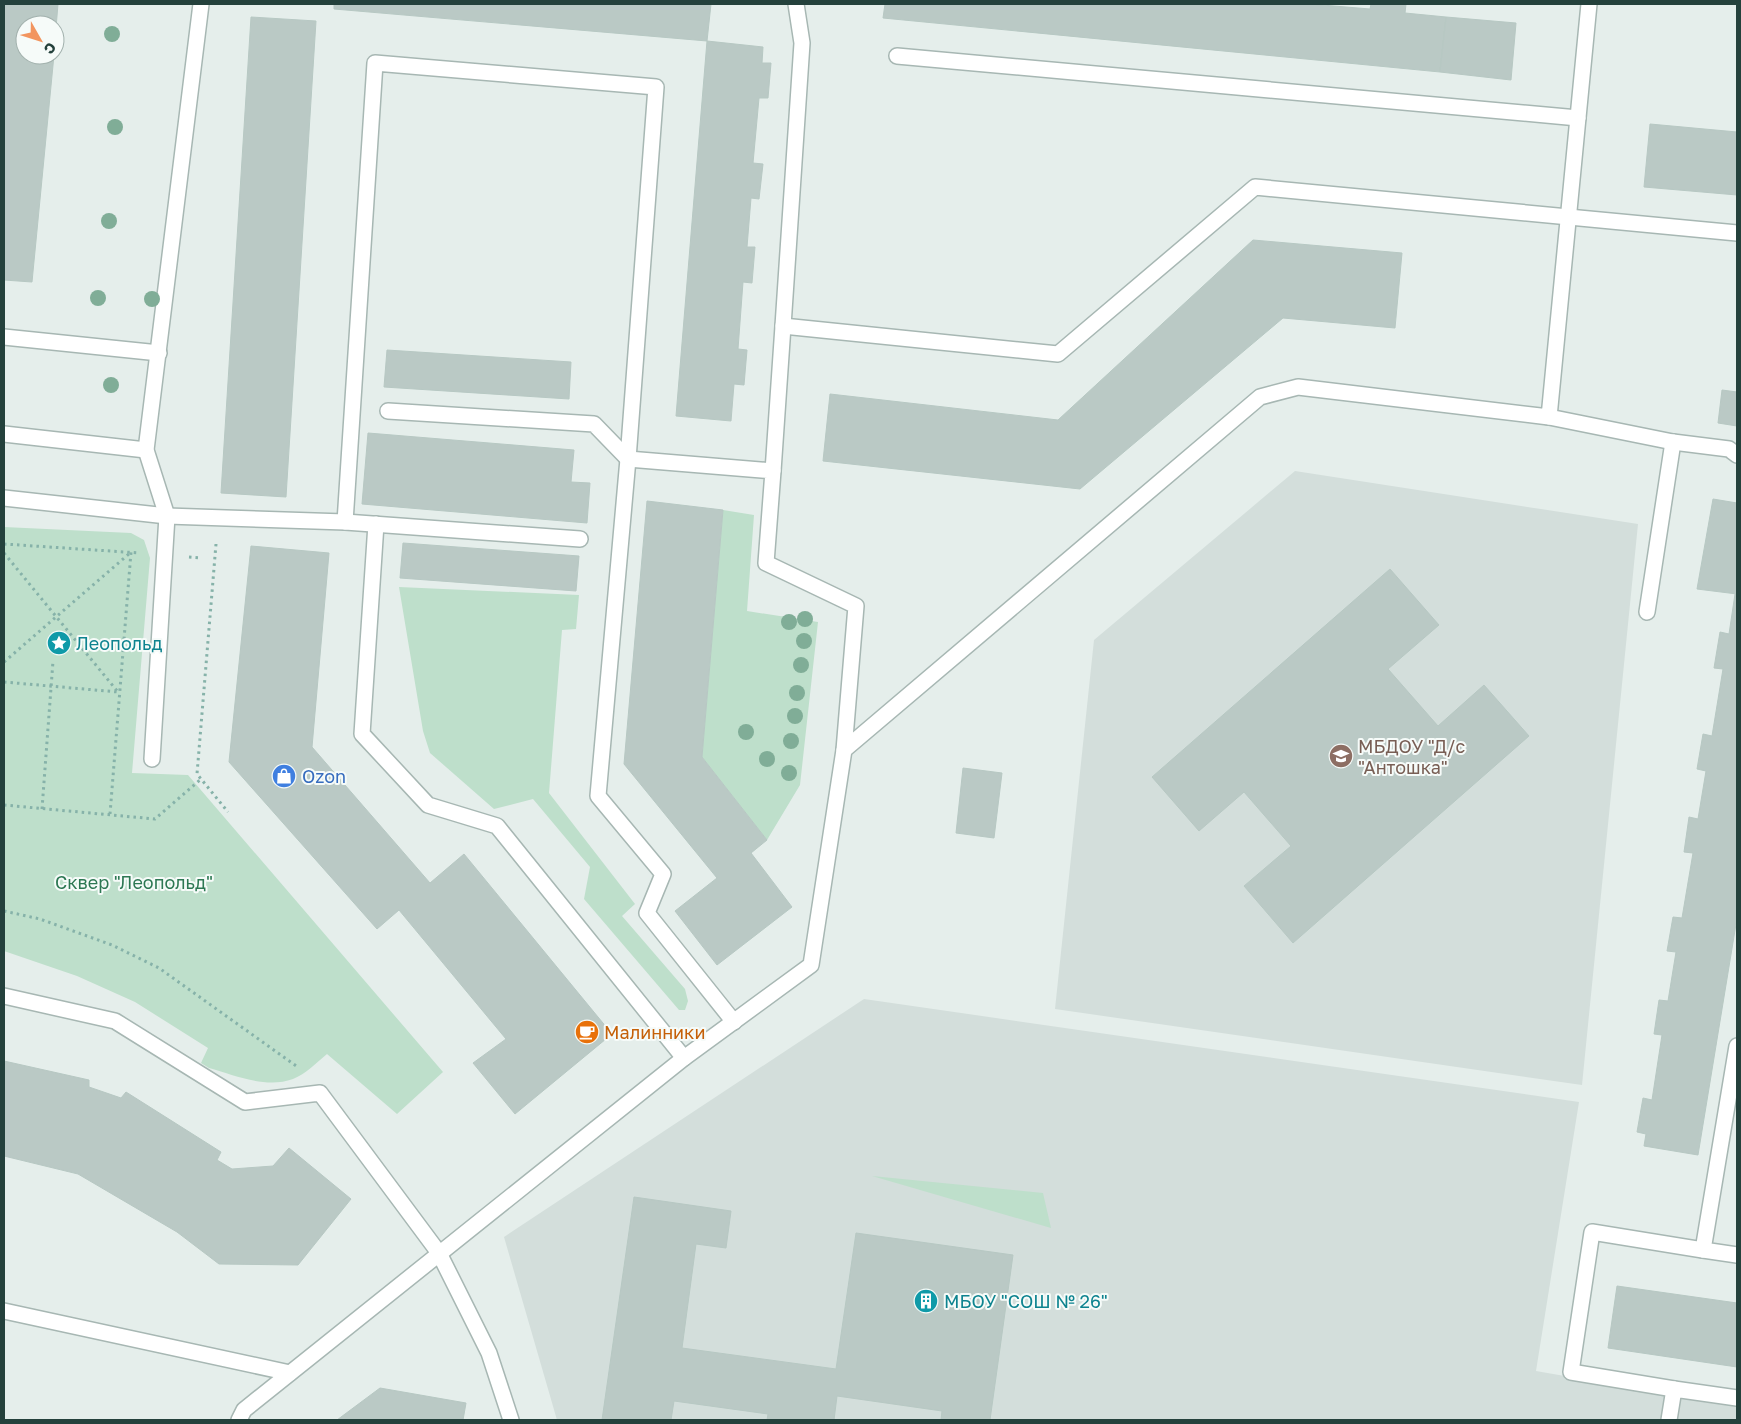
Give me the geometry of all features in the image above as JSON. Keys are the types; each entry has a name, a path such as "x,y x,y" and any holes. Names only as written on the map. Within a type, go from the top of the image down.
{"street":[{"path":"152,759 167,516 146,450 201,4"},
{"path":"240,1420 244,1410 439,1253 684,1058 811,965 844,750 856,606 766,563 802,43 796,4"},
{"path":"1549,417 1589,4"},
{"path":"897,56 1578,118"},
{"path":"344,522 375,63 656,87 628,459 598,796 664,874 647,913 734,1022"},
{"path":"783,326 1058,354 1255,187 1737,233"},
{"path":"4,337 159,353"},
{"path":"844,750 1260,398 1298,387 1549,417 1673,442 1729,449 1737,455"},
{"path":"388,411 594,424 628,459 773,471"},
{"path":"4,434 146,450"},
{"path":"1647,612 1673,442"},
{"path":"4,498 167,516 344,522 580,539"},
{"path":"376,524 362,734 428,805 497,826 684,1058"},
{"path":"4,996 115,1021 245,1102 320,1093 439,1253 489,1353 511,1420"},
{"path":"1703,1250 1737,1046"},
{"path":"1737,1255 1592,1232 1571,1372 1737,1398"},
{"path":"4,1311 290,1373"},
{"path":"1669,1420 1674,1389"}],"path":[{"path":"216,536 196,774 228,812"},
{"path":"4,544 201,558"},
{"path":"4,662 130,552"},
{"path":"110,814 130,552"},
{"path":"4,553 118,692"},
{"path":"42,809 53,661"},
{"path":"4,682 118,692"},
{"path":"4,805 155,819 201,779"},
{"path":"4,911 40,919 112,945 159,968 299,1068"}],"shaded area":[{"path":"1295,471 1638,524 1582,1085 1055,1009 1094,640"},
{"path":"864,999 1579,1102 1536,1371 1737,1399 1737,1420 557,1420 504,1237"}],"green space":[{"path":"723,510 754,515 747,611 818,622 800,785 767,840 702,757"},
{"name":"Сквер \"Леопольд\"","path":"4,527 131,533 144,540 150,558 132,773 188,775 443,1072 397,1114 327,1054 302,1074 283,1082 250,1080 209,1068 201,1063 208,1048 135,1002 77,976 4,951"},
{"path":"399,587 579,595 576,629 562,630 549,793 635,904 622,916 685,989 688,1001 685,1010 679,1010 584,899 590,867 533,799 494,809 430,753 423,731"},
{"path":"872,1176 1043,1193 1051,1228"}],"building":[{"path":"4,4 58,4 57,15 15,15 15,65 53,65 32,282 4,280"},
{"path":"334,4 711,4 707,41 334,9"},
{"path":"885,4 1310,4 1370,9 1371,4 1406,4 1405,13 1446,17 1440,72 883,18"},
{"path":"251,17 316,21 286,497 221,493"},
{"path":"1446,17 1516,23 1511,80 1440,72"},
{"path":"707,41 763,47 762,63 771,63 768,98 759,98 753,163 763,164 759,199 751,198 747,247 755,247 752,283 743,282 738,349 747,350 744,385 734,384 731,421 676,416"},
{"path":"1650,124 1737,132 1737,195 1644,187"},
{"path":"1253,240 1402,253 1395,328 1283,318 1080,489 823,461 830,394 1058,420"},
{"path":"387,350 571,362 569,399 384,387"},
{"path":"1722,390 1737,392 1737,426 1718,423"},
{"path":"368,433 574,450 571,482 590,483 587,523 362,504"},
{"path":"1713,499 1737,503 1737,594 1697,589"},
{"path":"647,501 723,510 702,757 767,840 751,853 792,907 717,965 675,911 717,878 624,764"},
{"path":"403,543 579,556 576,591 400,578"},
{"path":"251,546 329,553 312,747 430,883 464,854 612,1034 515,1114 473,1063 506,1039 399,910 377,929 229,762"},
{"name":"МБДОУ \"Д/с \"Антошка\"","path":"1390,569 1439,625 1388,669 1438,726 1484,685 1529,736 1293,943 1244,886 1291,846 1244,792 1199,831 1152,777"},
{"path":"1735,594 1737,594 1737,918 1698,1155 1644,1146 1646,1134 1637,1132 1643,1098 1652,1100 1662,1035 1654,1034 1659,1000 1668,1001 1676,952 1667,951 1673,917 1682,918 1693,853 1684,852 1689,817 1698,819 1706,771 1697,769 1703,734 1712,736 1723,669 1714,668 1720,632 1729,634"},
{"path":"963,768 1002,773 994,838 956,833"},
{"path":"4,1061 89,1080 89,1087 121,1098 126,1092 221,1152 217,1160 232,1169 273,1166 289,1148 351,1199 298,1265 219,1264 177,1232 78,1174 4,1156"},
{"name":"МБОУ \"СОШ № 26\"","path":"634,1197 731,1211 726,1248 696,1244 682,1348 836,1369 856,1233 1013,1255 990,1420 941,1420 942,1411 837,1396 834,1420 767,1420 768,1414 674,1401 671,1420 602,1420"},
{"path":"1617,1286 1737,1303 1737,1367 1608,1348"},
{"path":"380,1388 466,1403 463,1420 337,1420"}],"place":[{"name":"Леопольд","path":"59,643"},
{"name":"МБДОУ \"Д/с \"Антошка\"","path":"1341,756"},
{"name":"Ozon","path":"284,776"},
{"name":"Малинники","path":"587,1032"},
{"name":"МБОУ \"СОШ № 26\"","path":"926,1301"}]}
